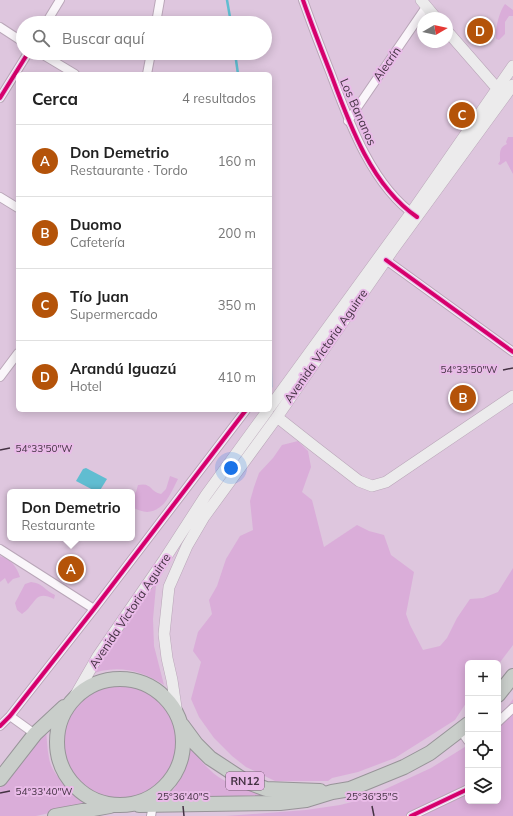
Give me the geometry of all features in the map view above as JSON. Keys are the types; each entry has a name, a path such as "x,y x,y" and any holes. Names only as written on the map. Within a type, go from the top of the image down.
{"highway":[{"path":"501,691 513,676"},
{"name":"RN12","path":"0,779 35,734 72,699 101,680 116,678 131,679 145,683 158,691 169,701 196,744 210,758 246,781 266,789 332,792"},
{"name":"RN12","path":"72,699 61,716 57,733 57,750 61,766 70,781 82,793 97,801 114,805"},
{"name":"RN12","path":"152,806 179,765 183,751 183,737 179,718"},
{"name":"RN12","path":"55,816 114,805 152,806 280,803 306,800 332,792 350,789 404,767 465,733"}],"main road":[{"path":"424,4 431,12"},
{"path":"453,38 501,93"},
{"name":"Avenida Victoria Aguirre","path":"272,404 414,215 501,93 513,66"},
{"name":"Avenida Victoria Aguirre","path":"501,93 513,85"},
{"name":"Avenida Victoria Aguirre","path":"272,409 386,260 414,215"},
{"path":"270,412 359,481 372,486 386,482 513,396"},
{"name":"Avenida Victoria Aguirre","path":"72,699 98,656 164,560 206,495 270,412"},
{"name":"Avenida Victoria Aguirre","path":"179,718 167,658 164,634 169,587 187,546 270,412"}],"street":[{"path":"50,16 60,0"},
{"path":"157,16 160,0"},
{"name":"Los Bananos","path":"302,0 348,121 374,170 384,185 402,206 414,215"},
{"name":"Alecrín","path":"348,121 424,4"},
{"path":"0,27 16,37"},
{"path":"16,72 24,60"},
{"path":"52,60 72,72"},
{"path":"147,72 150,60"},
{"path":"0,98 16,72"},
{"path":"0,197 16,207"},
{"path":"386,260 513,352"},
{"path":"1,373 16,355"},
{"path":"0,726 10,716 94,609 244,412"},
{"path":"0,549 94,609"},
{"path":"501,719 513,708"},
{"path":"10,716 35,734"},
{"path":"411,816 465,790"}],"shaded area":[{"path":"505,4 513,10 513,16 509,16 505,22 505,34 499,40 496,39 497,26 499,16"},
{"path":"508,137 513,137 513,174 506,161 500,165 498,164 500,161 500,151 504,145 507,144 506,142"},
{"path":"298,441 308,451 311,467 302,492 312,500 324,547 357,525 369,531 384,535 391,555 414,572 406,614 423,650 440,646 447,638 457,618 470,599 483,598 498,592 513,568 513,645 501,661 465,660 465,705 455,720 395,758 358,772 332,778 328,781 275,781 246,767 232,756 214,738 199,717 191,699 201,662 193,651 198,632 212,614 209,600 217,586 226,559 240,536 253,530 250,501 254,487 259,473 273,458 282,445"},
{"path":"170,476 178,479 163,505 153,511 147,512 135,509 135,492 138,485 146,485 157,493 161,494 166,489"},
{"path":"0,556 13,564 20,577 13,579 8,584 5,578 0,582"},
{"path":"164,567 156,586 153,619 154,646 164,685 145,675 126,670 107,670 86,676"},
{"path":"31,582 41,585 55,595 54,599 47,596 39,597 22,614 17,610 15,603 25,584"},
{"path":"120,684 142,689 161,701 173,720 178,742 173,764 161,783 142,795 120,800 98,795 79,783 67,764 62,742 67,720 79,701 98,689"},
{"path":"513,699 513,816 226,816 306,810 340,805 364,799 431,768 465,747 465,804 501,804 501,715"},
{"path":"46,730 47,748 54,772 64,784 89,804 36,816 0,816 0,788"},
{"path":"189,745 206,766 215,775 223,780 249,791 275,797 159,800 174,789 183,775"}],"water":[{"path":"86,468 107,479 101,489 91,489 76,481 83,469"}],"waterway":[{"path":"227,0 230,16"},
{"path":"236,60 238,72"}],"cycle path":[{"path":"303,0 347,115 364,154 387,189 401,204 417,217"},
{"path":"16,72 24,60"},
{"path":"0,98 16,72"},
{"path":"386,260 513,352"},
{"path":"0,726 10,716 94,609 244,412"},
{"path":"411,816 465,790"}],"place":[{"name":"Arandú Iguazú","path":"480,31"},
{"name":"Tío Juan","path":"462,115"},
{"name":"Duomo","path":"463,398"},
{"name":"Don Demetrio","path":"71,569"}]}
